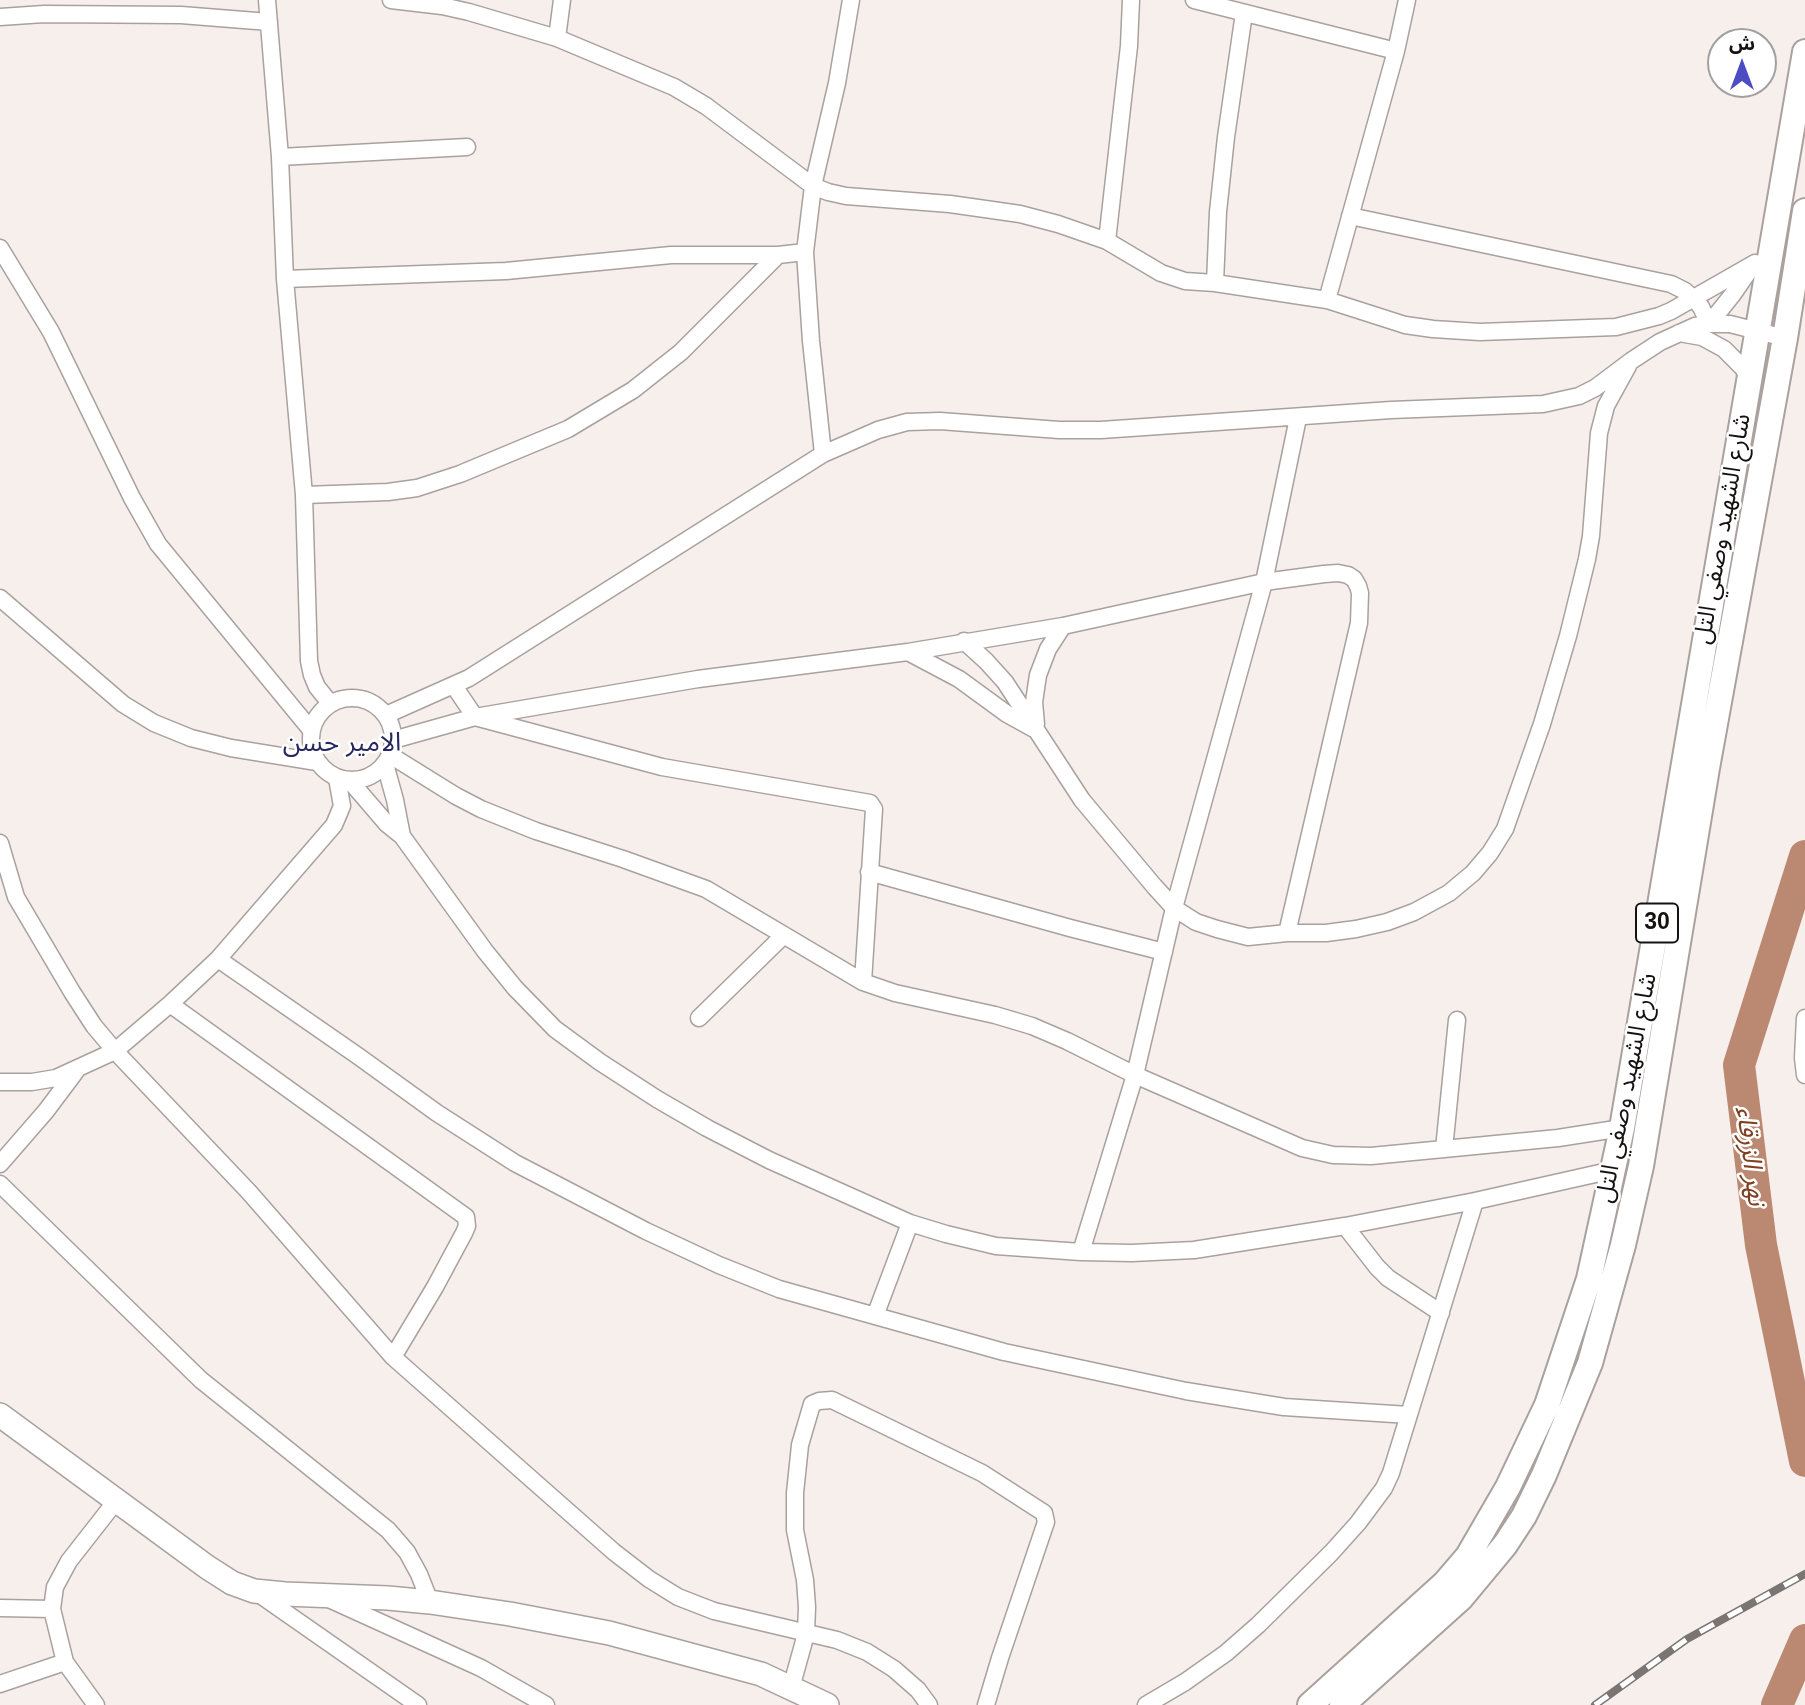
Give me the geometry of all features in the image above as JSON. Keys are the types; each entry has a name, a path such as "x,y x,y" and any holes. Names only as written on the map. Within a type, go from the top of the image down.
{"main road":[{"name":"شارع الشهيد وصفي التل","path":"1310,1705 1444,1584 1468,1556 1514,1475 1547,1405 1589,1279 1622,1129 1805,52"},
{"name":"شارع الشهيد وصفي التل","path":"1342,1705 1461,1598 1505,1545 1524,1516 1544,1475 1590,1363 1620,1257 1641,1166 1707,768 1785,338 1805,211"}],"street":[{"path":"267,0 280,158 285,279 304,495 309,661 317,687 330,703"},
{"path":"391,0 469,12 557,38 681,91 706,106 813,186 828,192 1020,214 1058,223 1107,241 1161,273 1185,281 1327,300 1405,325 1480,332 1616,327 1658,316 1694,299 1755,262"},
{"path":"557,38 562,0"},
{"path":"823,454 804,252 813,186 838,83 851,0"},
{"path":"1107,241 1129,46 1131,0"},
{"path":"1194,0 1396,51"},
{"path":"1327,300 1396,51 1407,0"},
{"path":"0,17 42,7 269,22"},
{"path":"1215,283 1218,212 1226,137 1244,13"},
{"path":"280,158 467,147"},
{"path":"1350,216 1671,284 1694,299 1709,324"},
{"path":"1709,324 1755,262 1775,227"},
{"path":"0,248 51,332 132,498 158,544 311,730"},
{"path":"285,279 506,271 671,255 778,255 804,252"},
{"path":"304,495 388,492 418,488 472,470 568,429 633,390 681,352 778,255"},
{"path":"386,715 454,686 823,454 878,430 907,422 940,421 1073,430 1543,404 1579,396 1595,388 1660,342 1695,326 1730,324 1785,338"},
{"path":"1679,333 1702,338 1724,349 1749,377"},
{"path":"964,641 1005,682 1082,800 1174,908 1196,922 1248,937 1356,929 1414,912 1449,893 1473,873 1505,830 1542,724 1587,559 1600,433 1606,406 1631,361"},
{"path":"1081,1252 1135,1075 1174,908 1264,582 1298,418"},
{"path":"402,836 389,753 392,727 386,715 366,700 353,697 330,703 314,719 310,746 317,762 326,772 344,779 363,779 375,773 389,753 475,717 698,678 908,652 1063,626 1264,582 1338,573 1348,575 1358,586 1359,623 1287,933"},
{"path":"0,598 123,704 154,723 191,738 231,748 317,762"},
{"path":"1036,730 1034,702 1038,675 1048,649 1063,626"},
{"path":"908,652 959,679 1007,714 1036,730"},
{"path":"454,686 475,717 662,767 873,805 863,982"},
{"path":"389,753 481,809 536,831 706,889 863,982 895,993 1032,1026 1135,1075 1302,1148 1320,1153 1371,1156 1558,1138 1622,1129"},
{"path":"344,779 402,836 514,988 555,1028 600,1062 707,1129 910,1223 996,1246 1081,1252 1146,1253 1194,1250 1345,1226 1475,1201 1613,1170"},
{"path":"0,1082 32,1082 56,1078 78,1068 115,1051 170,1004 218,959 334,825 342,807 344,779"},
{"path":"0,842 8,898 94,1026 249,1192 393,1357 614,1552 649,1579 678,1597 714,1611 837,1640 867,1652 894,1669 918,1690 929,1705"},
{"path":"869,872 1164,952"},
{"path":"699,1018 784,935"},
{"path":"218,959 514,1163 646,1231 779,1290 1004,1352 1186,1391 1284,1407 1409,1415"},
{"path":"170,1004 466,1217 467,1226 464,1233 393,1357"},
{"path":"1444,1149 1457,1020"},
{"path":"1804,1023 1805,1075"},
{"path":"0,1164 46,1111 78,1068"},
{"path":"0,1184 201,1380 388,1530 407,1552 430,1602"},
{"path":"1146,1705 1226,1653 1258,1625 1331,1553 1384,1488 1391,1473 1475,1201"},
{"path":"875,1316 910,1223"},
{"path":"1345,1226 1377,1268 1388,1278 1441,1313"},
{"path":"791,1688 806,1634 807,1607 795,1530 795,1493 800,1445 812,1404 832,1400 982,1472 1044,1513 1046,1522 986,1705"},
{"path":"0,1415 207,1567 232,1583 254,1591 430,1602 609,1633 761,1674 827,1705"},
{"path":"96,1705 65,1662 52,1609 55,1587 69,1561 116,1501"},
{"path":"254,1591 418,1705"},
{"path":"320,1595 481,1668 546,1705"},
{"path":"0,1608 52,1609"},
{"path":"0,1684 65,1662"}],"waterway":[{"name":"نهر الزرقاء","path":"1805,856 1739,1065 1761,1245 1805,1461"},
{"name":"نهر الزرقاء","path":"1777,1705 1805,1640"}],"railway":[{"path":"1595,1705 1687,1639 1805,1574"}],"district":[{"name":"الامير حسن","path":"342,744"}]}
